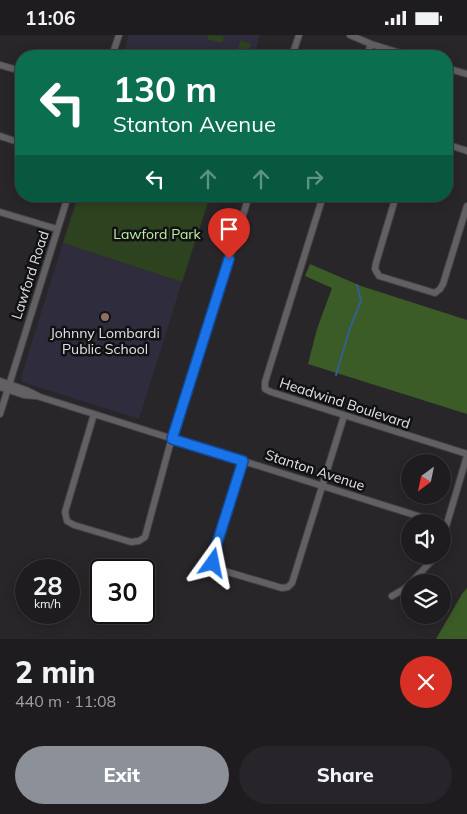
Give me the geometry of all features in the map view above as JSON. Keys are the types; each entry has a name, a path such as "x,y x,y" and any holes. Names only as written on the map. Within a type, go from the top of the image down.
{"street":[{"path":"114,50 119,35"},
{"path":"294,50 300,35"},
{"path":"350,35 390,50"},
{"path":"369,50 371,44"},
{"path":"0,65 15,69"},
{"path":"453,70 467,74"},
{"path":"0,136 15,141"},
{"path":"453,146 467,151"},
{"name":"Lawford Road","path":"0,414 66,202"},
{"path":"94,414 65,512 67,521 74,525 131,542 142,540 145,537 172,439 247,202"},
{"name":"Headwind Boulevard","path":"322,202 265,382 265,389 467,455"},
{"path":"394,202 375,269 379,276 435,293 443,284 467,206"},
{"path":"0,212 57,229"},
{"name":"Stanton Avenue","path":"0,381 8,387"},
{"name":"Stanton Avenue","path":"0,387 26,390 40,397 414,514"},
{"path":"243,461 213,556 213,563 221,570 282,588 288,587 292,583 344,415"},
{"path":"446,514 467,455"},
{"path":"419,574 428,564"},
{"path":"392,596 401,591"}],"shaded area":[{"path":"129,35 260,35 256,50 124,50"},
{"name":"Johnny Lombardi Public School","path":"63,243 182,282 139,419 22,382 21,377"}],"green space":[{"path":"208,35 224,36 222,43 207,39"},
{"path":"241,40 251,44 249,50 237,50"},
{"name":"Lawford Park","path":"76,202 208,202 182,282 63,243"},
{"path":"310,264 361,286 467,320 467,414 308,364 317,329 332,288 305,276"},
{"path":"467,588 467,639 436,639 445,624 451,624 451,613"}],"waterway":[{"path":"336,375 350,328 361,301 357,285"}],"place":[{"name":"Johnny Lombardi Public School","path":"105,317"}],"route":[{"path":"213,563 213,556 243,461 172,439 229,259"}]}
